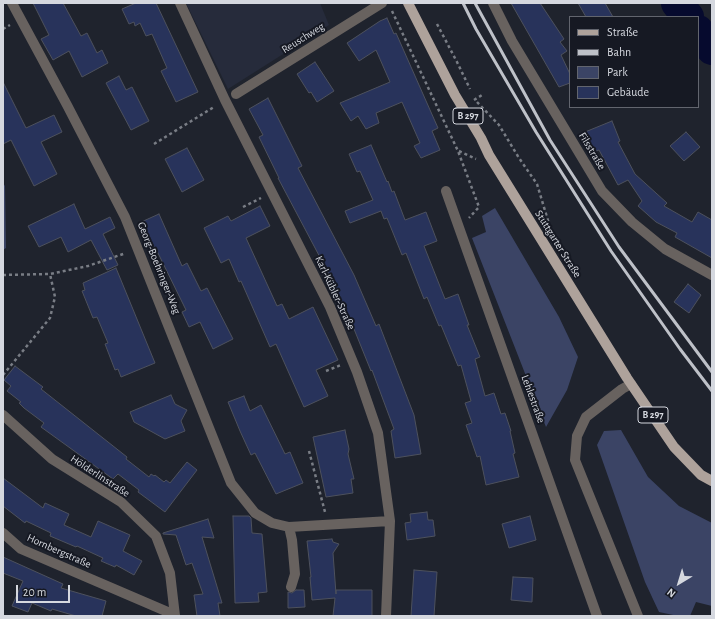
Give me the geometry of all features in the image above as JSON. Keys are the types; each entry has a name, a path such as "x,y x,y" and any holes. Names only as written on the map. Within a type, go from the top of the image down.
{"main road":[{"name":"Stuttgarter Straße","path":"408,3 455,95 489,155 627,384 674,447 701,474 712,481"}],"street":[{"name":"Georg-Boehringer-Weg","path":"12,3 125,217 231,483 255,513 272,523 289,527 390,521"},
{"name":"Karl-Kübler-Straße","path":"180,3 225,100 330,307 357,372 378,433 390,521 386,616"},
{"name":"Reuschweg","path":"236,94 382,3"},
{"name":"Filsstraße","path":"493,3 512,41 602,191 632,222 665,249 712,275"},
{"name":"Lehlestraße","path":"446,191 598,616"},
{"path":"627,384 586,417 577,436 575,460 638,616"},
{"name":"Hölderlinstraße","path":"3,415 52,459 121,502 156,536 170,573 175,616"},
{"path":"289,527 292,540 295,574 292,587"},
{"name":"Hornbergstraße","path":"3,533 21,549 175,616"}],"path":[{"path":"391,10 458,151 479,207 460,229"},
{"path":"436,23 457,62 474,100 499,125 519,158"},
{"path":"474,100 482,95"},
{"path":"154,144 215,107"},
{"path":"243,207 272,192"},
{"path":"3,275 50,274 88,266 138,249"},
{"path":"3,375 50,318 55,297 50,274"},
{"path":"309,451 328,524"}],"shaded area":[{"path":"186,3 320,3 329,25 228,89"}],"green space":[{"path":"3,183 5,186 6,248 3,250"},
{"path":"495,208 559,317 578,357 567,390 546,427 472,238 486,232 482,216"},
{"path":"621,430 648,477 679,506 712,523 712,606 696,602 690,616 678,616 659,612 645,582 597,445 604,431"}],"building":[{"path":"33,3 63,3 81,36 87,33 97,53 102,50 108,63 82,77 69,51 53,60 41,39 49,35"},
{"path":"136,3 156,3 198,92 176,102 161,71 167,68 152,34 146,36 140,23 135,26 134,22 129,24 122,9"},
{"path":"511,3 540,3 564,39 560,42 567,51 561,55 569,72 569,83 559,87"},
{"path":"578,3 605,3 612,16 585,16"},
{"path":"387,18 394,34 396,33 438,128 432,131 440,150 421,158 414,146 420,143 402,102 376,113 379,123 366,129 358,116 351,121 340,103 390,82 376,50 359,61 347,43"},
{"path":"315,62 334,91 317,102 311,92 309,93 297,74"},
{"path":"119,76 126,90 132,87 149,121 131,130 106,83"},
{"path":"3,82 26,128 54,115 62,132 41,142 57,174 34,186 11,140 3,144"},
{"path":"268,98 302,166 298,168 354,275 376,326 379,324 414,415 421,454 395,458 391,431 394,429 372,370 371,371 332,280 278,178 259,137 263,135 249,109"},
{"path":"612,121 620,141 618,142 635,174 667,203 664,206 692,222 698,212 712,220 712,258 675,237 677,233 656,222 638,206 642,201 628,180 618,185 599,150 594,152 585,132"},
{"path":"686,132 700,147 684,161 670,146"},
{"path":"371,145 392,192 394,191 405,220 426,212 437,241 424,246 445,299 458,294 469,325 467,325 480,357 475,359 485,396 494,393 501,414 505,413 511,431 515,453 513,454 519,477 486,485 480,456 477,457 466,425 472,423 465,403 471,401 461,365 458,366 441,325 439,326 427,297 424,299 406,253 402,255 387,218 384,219 381,211 350,223 345,211 373,200 360,171 357,172 349,154"},
{"path":"187,148 204,180 182,192 165,159"},
{"path":"74,204 85,229 110,217 115,228 103,234 118,265 107,270 91,240 68,252 61,237 39,247 28,226"},
{"path":"260,206 270,226 246,238 277,306 282,304 289,319 313,307 338,360 316,370 328,396 304,407 276,344 270,347 241,281 239,282 229,259 221,263 204,228 228,216 231,221"},
{"path":"159,214 182,266 187,263 201,291 207,288 233,339 213,349 200,322 189,327 182,312 186,310 155,247 151,249 139,223"},
{"path":"116,268 155,363 121,377 118,369 115,370 105,344 108,343 97,317 93,318 82,291 85,290 83,283"},
{"path":"688,284 701,295 689,313 674,302"},
{"path":"15,366 43,387 41,389 127,457 126,459 149,477 151,474 154,476 155,475 164,482 166,480 170,483 187,462 197,470 165,512 138,492 139,490 118,474 113,479 41,427 44,423 24,408 19,403 21,402 7,391 11,386 4,380"},
{"path":"171,395 175,404 187,410 181,421 185,431 165,439 134,422 130,412"},
{"path":"244,396 250,411 261,405 285,454 290,452 303,483 276,494 255,453 251,455 228,402"},
{"path":"345,430 349,449 348,454 354,479 351,479 353,493 326,497 313,437"},
{"path":"3,478 43,508 45,503 69,514 64,525 91,537 98,521 130,535 123,551 142,561 134,575 116,565 115,567 101,561 103,558 50,536 51,533 26,521 25,523 3,506"},
{"path":"427,512 428,520 433,520 435,536 407,540 405,523 411,522 410,514"},
{"path":"233,516 249,516 251,518 252,533 262,534 267,592 258,593 259,602 235,603"},
{"path":"530,516 536,540 509,548 502,524"},
{"path":"208,519 214,538 202,537 222,603 218,603 220,616 197,616 194,595 203,594 192,563 186,565 176,535 163,534"},
{"path":"332,539 333,542 339,544 333,553 336,594 336,590 372,590 372,616 333,616 335,598 312,600 307,541"},
{"path":"3,557 63,584 61,588 106,601 102,616 76,616 52,609 51,611 32,603 28,612 12,606 23,581 3,573"},
{"path":"414,570 437,572 434,616 411,616"},
{"path":"513,577 533,578 532,602 511,600"},
{"path":"296,590 304,590 305,607 288,608 288,592 292,593"}],"waterway":[{"path":"677,3 687,16"},
{"path":"699,32 712,49"}],"railway":[{"path":"463,3 476,29 536,132 611,251 680,349 712,391"},
{"path":"475,3 550,140 619,247 712,372"}]}
